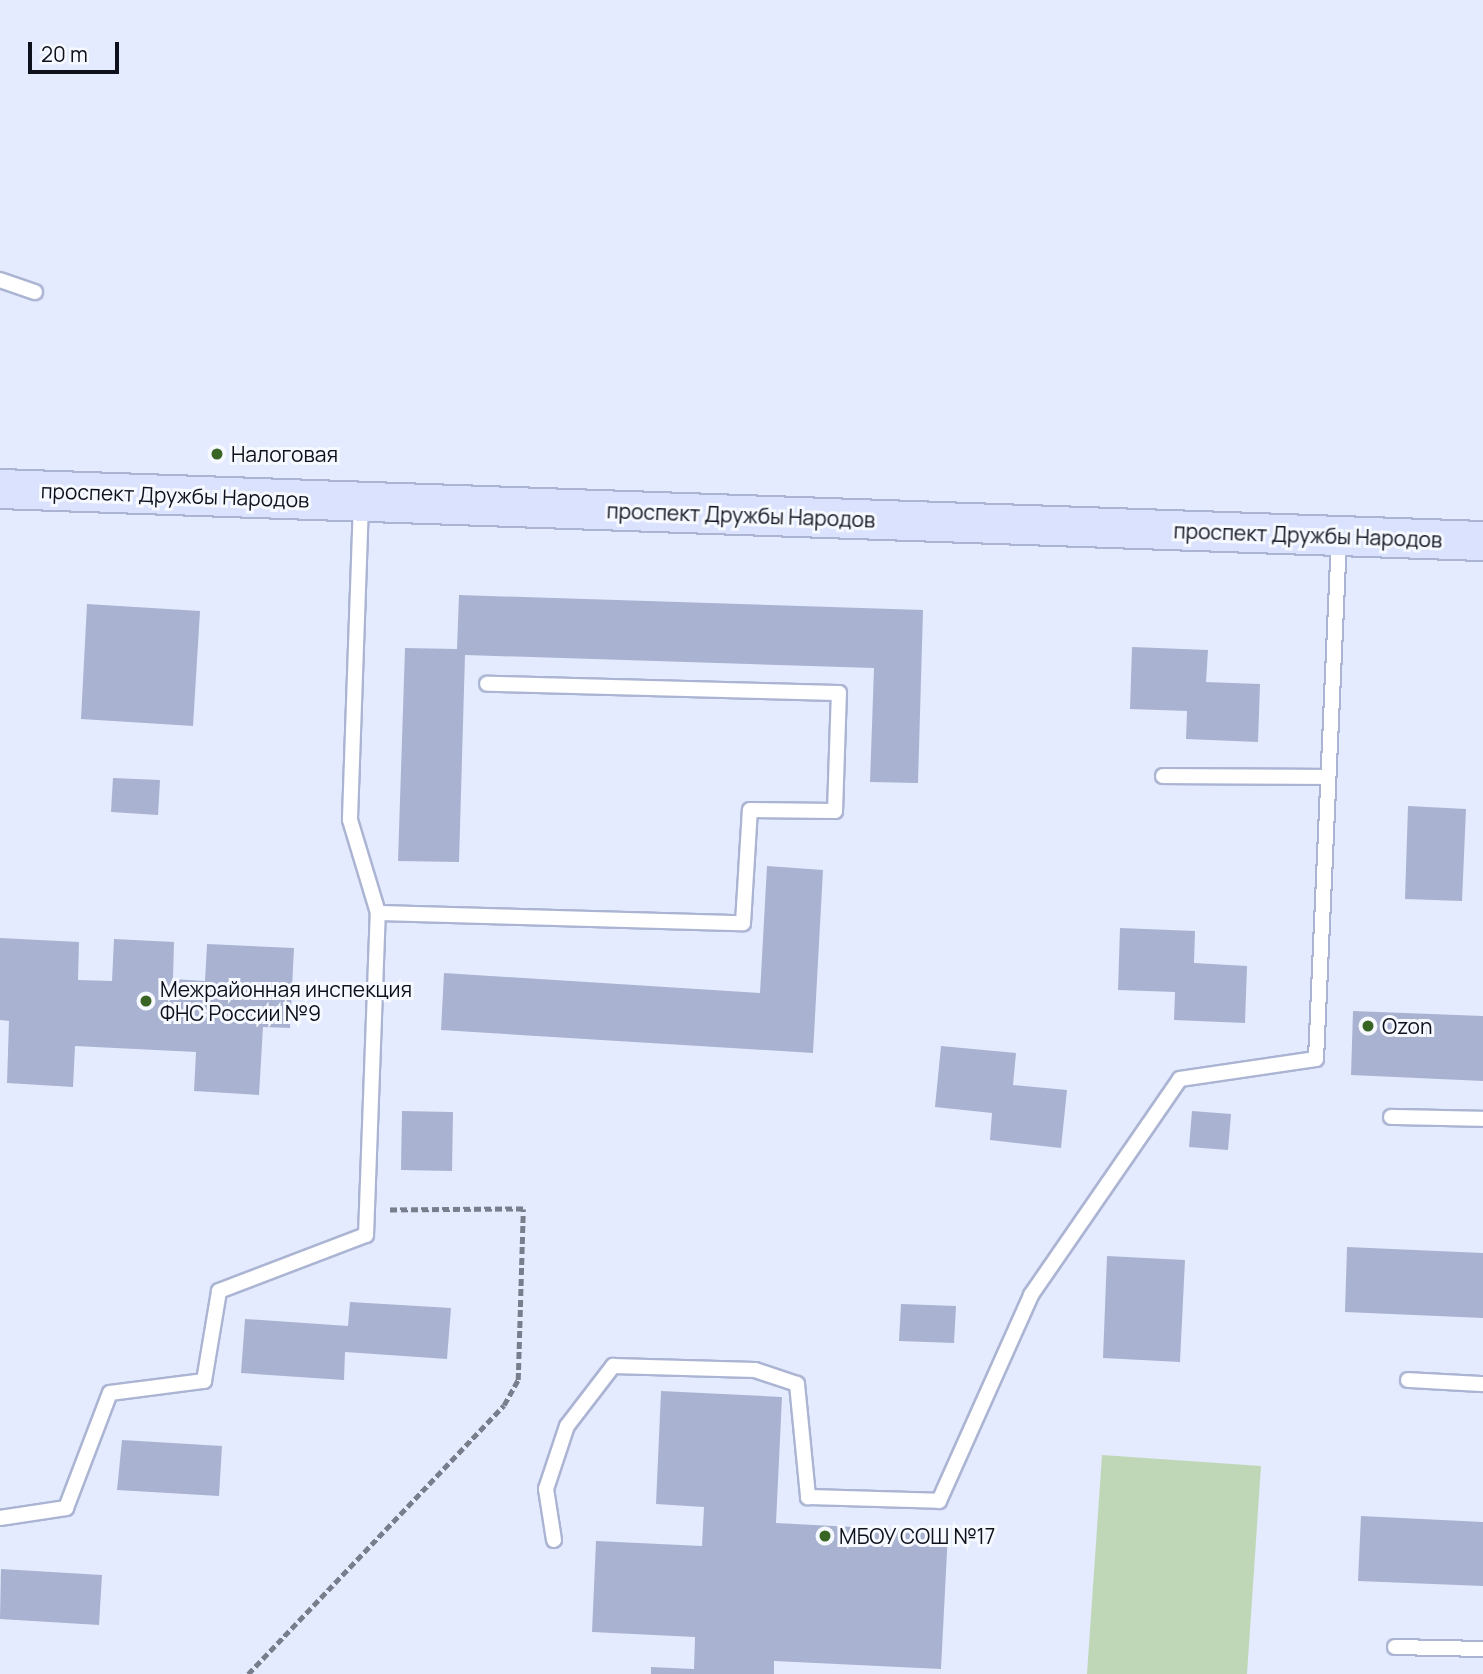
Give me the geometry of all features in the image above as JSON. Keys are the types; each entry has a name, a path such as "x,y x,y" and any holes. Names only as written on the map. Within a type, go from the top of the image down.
{"main road":[{"name":"проспект Дружбы Народов","path":"0,489 1483,541"}],"lane":[{"path":"0,280 35,292"},
{"path":"0,1518 66,1508 110,1393 204,1381 219,1290 366,1235 378,913 350,820 362,502"},
{"path":"554,1540 546,1489 567,1426 613,1366 755,1370 797,1384 808,1497 939,1501 1031,1295 1180,1079 1317,1059 1339,536"},
{"path":"378,913 743,923 750,810 835,811 839,693 487,684"},
{"path":"1163,776 1328,777"},
{"path":"1391,1117 1483,1119"},
{"path":"1408,1380 1483,1384"},
{"path":"1395,1647 1483,1649"}],"path":[{"path":"248,1674 504,1405 518,1380 523,1209 368,1210"}],"green space":[{"path":"1102,1455 1261,1466 1247,1674 1087,1674"}],"building":[{"path":"459,595 923,610 918,783 870,782 874,668 465,655 459,862 398,861 405,648 457,649"},
{"path":"87,604 200,611 193,726 81,719"},
{"path":"1132,647 1208,650 1206,682 1260,684 1258,742 1186,739 1187,711 1130,709"},
{"path":"113,778 160,780 158,815 111,812"},
{"path":"1408,806 1466,809 1462,901 1405,899"},
{"path":"767,866 823,870 813,1053 441,1030 444,973 760,993"},
{"path":"1120,928 1195,931 1194,963 1247,966 1245,1023 1174,1020 1175,992 1118,990"},
{"name":"Межрайонная инспекция ФНС России №9","path":"0,938 79,942 78,980 112,981 114,939 174,942 173,979 205,981 207,944 294,948 290,1028 263,1027 259,1095 194,1091 196,1052 75,1046 73,1087 7,1083 9,1021 0,1020"},
{"path":"1353,1011 1483,1016 1483,1081 1351,1075"},
{"path":"941,1046 1016,1053 1013,1085 1067,1090 1061,1148 990,1140 992,1113 935,1107"},
{"path":"402,1111 453,1112 452,1171 401,1170"},
{"path":"1192,1111 1231,1114 1228,1150 1189,1147"},
{"path":"1347,1247 1483,1253 1483,1318 1345,1312"},
{"path":"1107,1256 1185,1260 1180,1362 1103,1358"},
{"path":"350,1302 451,1308 447,1359 345,1352 344,1380 241,1373 245,1319 348,1326"},
{"path":"901,1304 956,1306 954,1343 899,1341"},
{"name":"МБОУ СОШ №17","path":"661,1391 782,1397 776,1523 948,1532 941,1669 774,1661 774,1674 651,1674 651,1667 694,1669 695,1637 592,1632 596,1541 702,1546 704,1507 656,1504"},
{"path":"122,1440 222,1446 219,1496 117,1490"},
{"path":"1361,1516 1483,1522 1483,1586 1358,1581"},
{"path":"1,1569 102,1575 99,1625 0,1619"}],"place":[{"name":"Налоговая","path":"217,454"},
{"name":"Межрайонная инспекция ФНС России №9","path":"146,1001"},
{"name":"Ozon","path":"1368,1026"},
{"name":"МБОУ СОШ №17","path":"825,1536"}]}
